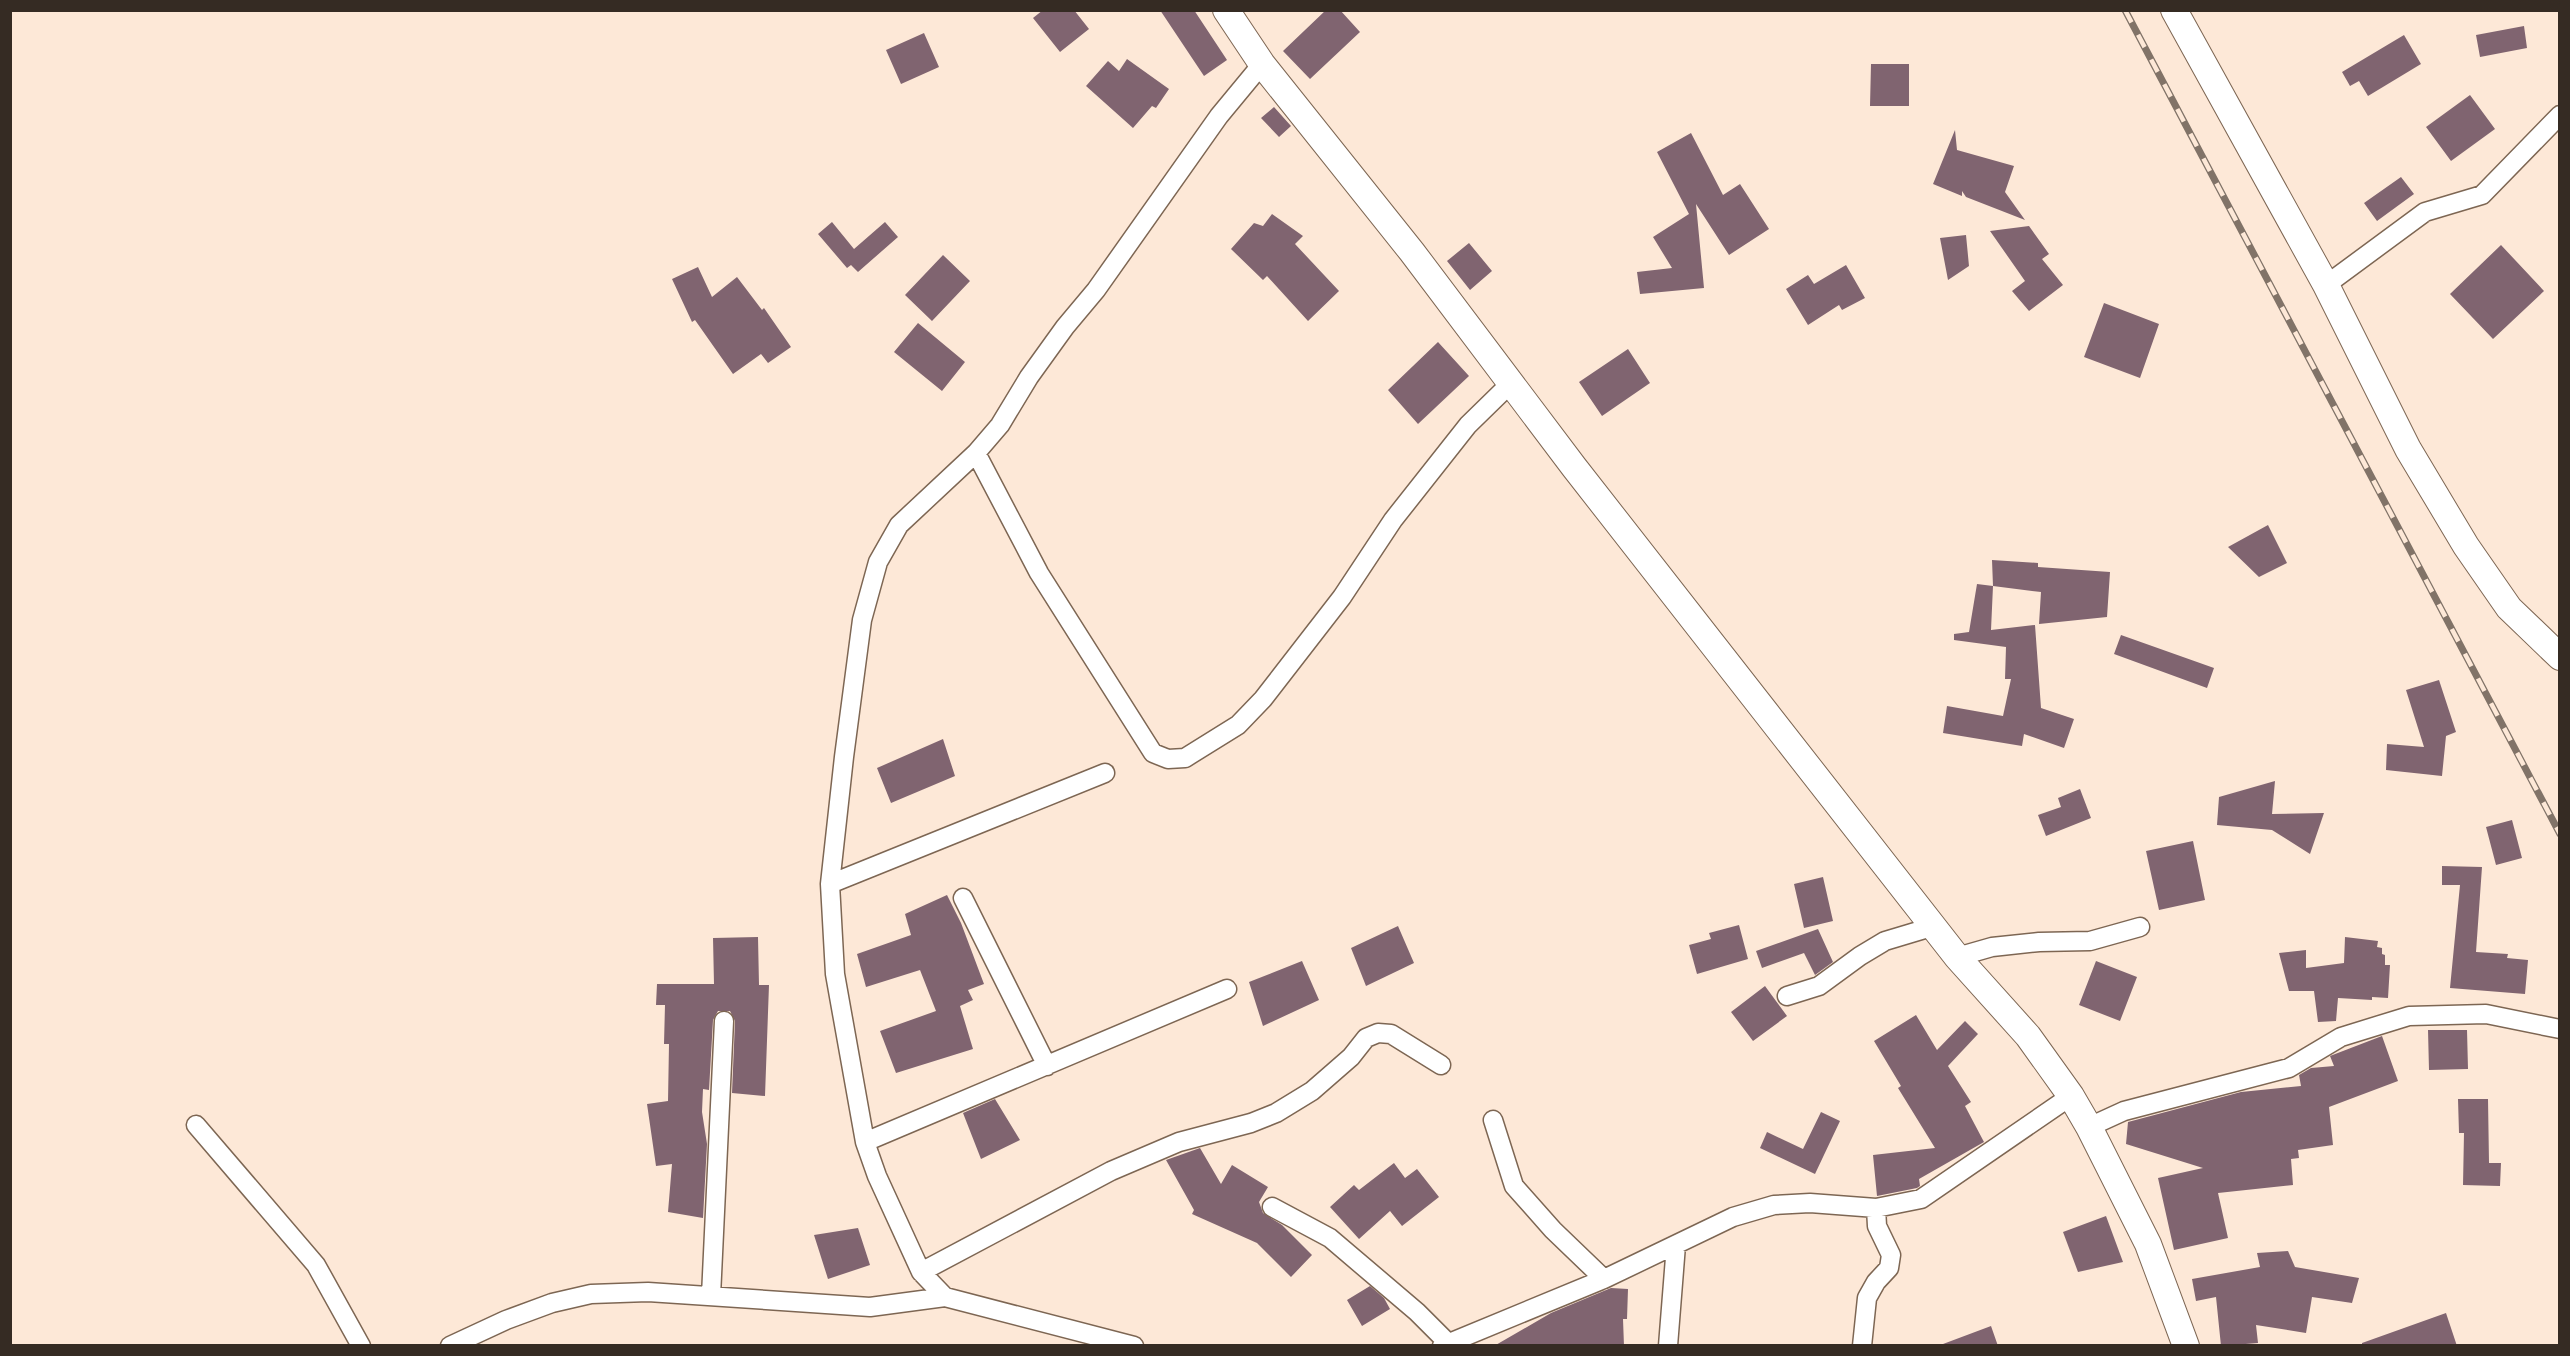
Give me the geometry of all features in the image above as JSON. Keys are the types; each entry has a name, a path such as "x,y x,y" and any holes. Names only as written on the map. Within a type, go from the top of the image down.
{"street":[{"path":"1226,10 1262,64 1412,252 1574,467 1958,957 2028,1036 2071,1096 2089,1127 2148,1244 2186,1346"},
{"path":"2174,10 2326,285 2408,449 2466,546 2510,608 2559,657"},
{"path":"945,1297 921,1272 877,1176 865,1142 835,974 830,885 843,757 862,620 878,562 899,525 976,453 1000,425 1029,377 1065,327 1096,290 1219,116 1262,64"},
{"path":"2326,285 2425,212 2482,195 2559,115"},
{"path":"976,453 1039,573 1153,753 1168,759 1185,758 1238,725 1263,699 1342,597 1393,520 1468,425 1511,383"},
{"path":"830,885 1105,773"},
{"path":"963,898 1047,1066"},
{"path":"1787,996 1819,986 1885,941 1935,926"},
{"path":"1958,957 1992,947 2039,942 2090,941 2140,927"},
{"path":"865,1142 1227,989"},
{"path":"2089,1127 2124,1111 2289,1068 2341,1037 2409,1017 2486,1014 2559,1029"},
{"path":"711,1296 724,1021"},
{"path":"921,1272 1111,1171 1179,1142 1251,1123 1276,1113 1312,1091 1351,1058 1366,1038 1378,1033 1391,1034 1441,1065"},
{"path":"1272,1207 1330,1238 1410,1305 1444,1344 1604,1279 1733,1217 1774,1205 1810,1203 1876,1208 1921,1198 2071,1096"},
{"path":"1493,1120 1514,1186 1553,1230 1604,1279"},
{"path":"196,1125 316,1265 361,1346"},
{"path":"1862,1346 1867,1298 1876,1282 1889,1268 1891,1255 1877,1226 1876,1208"},
{"path":"1668,1346 1676,1245"},
{"path":"450,1346 506,1320 552,1303 591,1294 648,1292 870,1307 945,1297 1134,1346"}],"building":[{"path":"1043,10 1074,10 1089,29 1060,52 1033,18"},
{"path":"1160,10 1194,10 1227,60 1204,76"},
{"path":"1326,10 1340,10 1360,32 1310,79 1283,51"},
{"path":"2524,26 2527,48 2480,57 2476,35"},
{"path":"924,33 939,67 901,84 886,50"},
{"path":"2404,35 2421,64 2368,96 2359,81 2350,86 2342,72"},
{"path":"1127,59 1169,89 1156,108 1152,106 1133,128 1086,86 1108,61 1119,71"},
{"path":"1871,64 1909,64 1909,106 1870,106"},
{"path":"2470,95 2495,129 2451,161 2426,127"},
{"path":"1274,107 1291,126 1279,137 1261,118"},
{"path":"1955,130 1957,150 2014,166 2005,192 2025,220 1966,197 1962,191 1962,196 1933,184"},
{"path":"1691,133 1723,195 1740,184 1769,229 1729,255 1696,204 1704,288 1640,294 1637,272 1672,268 1653,237 1689,214 1657,152"},
{"path":"2401,177 2414,194 2377,221 2364,203"},
{"path":"1272,214 1303,236 1295,244 1339,291 1308,321 1267,276 1263,280 1231,249 1254,223 1263,226"},
{"path":"832,222 854,249 885,222 898,237 858,272 851,265 847,268 818,234"},
{"path":"2029,226 2049,254 2042,259 2063,285 2029,311 2012,291 2025,281 1990,231"},
{"path":"1966,235 1969,266 1948,280 1940,238"},
{"path":"1469,243 1492,271 1470,290 1447,261"},
{"path":"2501,245 2544,291 2493,339 2450,294"},
{"path":"943,255 970,281 932,321 905,295"},
{"path":"1846,265 1865,298 1842,310 1839,305 1808,325 1786,289 1808,275 1814,284"},
{"path":"698,267 712,297 737,277 762,310 764,308 791,347 768,363 761,354 733,374 695,320 692,322 672,279"},
{"path":"2104,303 2159,324 2140,378 2084,357"},
{"path":"918,323 965,362 942,391 894,352"},
{"path":"1438,342 1469,376 1418,424 1388,390"},
{"path":"1628,349 1650,383 1602,416 1579,382"},
{"path":"2268,525 2287,563 2259,577 2228,547"},
{"path":"1992,560 2038,563 2038,567 2110,572 2107,617 2039,624 2041,592 1993,586"},
{"path":"1977,584 1993,586 1991,630 2035,625 2041,708 2074,719 2064,748 2024,734 2022,746 1943,733 1947,706 2003,716 2011,679 2005,679 2006,647 1954,640 1954,634 1969,632"},
{"path":"2121,635 2214,668 2207,688 2114,654"},
{"path":"2439,680 2456,732 2446,736 2442,776 2386,770 2387,744 2424,747 2406,690"},
{"path":"943,739 955,776 891,803 877,768"},
{"path":"2275,781 2272,814 2324,813 2310,854 2272,830 2217,825 2219,797"},
{"path":"2080,789 2091,818 2046,836 2038,815 2061,807 2058,798"},
{"path":"2512,820 2522,858 2496,865 2486,827"},
{"path":"2193,841 2205,900 2159,910 2146,851"},
{"path":"2442,866 2482,867 2476,952 2508,954 2507,958 2528,960 2525,994 2450,988 2460,885 2442,885"},
{"path":"1823,877 1833,921 1804,928 1794,884"},
{"path":"947,895 961,923 984,984 968,990 973,1000 960,1006 973,1049 896,1073 880,1031 936,1011 920,970 866,987 857,954 911,935 905,914"},
{"path":"1739,925 1748,959 1697,974 1689,945 1711,939 1709,933"},
{"path":"1398,926 1414,963 1366,986 1351,948"},
{"path":"1818,929 1833,962 1815,975 1804,953 1762,968 1756,951"},
{"path":"758,937 759,985 769,985 765,1096 732,1093 735,1021 730,1011 718,1011 713,1020 709,1090 703,1089 702,1112 707,1144 703,1218 668,1212 672,1164 656,1166 647,1104 668,1101 669,1044 664,1044 665,1005 656,1005 657,984 714,984 713,938"},
{"path":"2345,937 2378,941 2377,947 2382,948 2382,954 2385,955 2385,965 2390,965 2388,998 2372,997 2372,1000 2338,998 2336,1021 2318,1022 2314,991 2289,991 2279,953 2306,950 2306,968 2344,963"},
{"path":"1302,961 1319,1000 1263,1026 1249,982"},
{"path":"2096,961 2137,977 2120,1021 2079,1005"},
{"path":"1765,986 1787,1016 1753,1041 1731,1012"},
{"path":"1916,1015 1937,1050 1965,1021 1978,1034 1948,1066 1971,1102 1965,1106 1984,1142 1919,1179 1920,1186 1917,1188 1877,1196 1873,1155 1935,1148 1898,1088 1901,1086 1874,1041"},
{"path":"2428,1030 2467,1030 2468,1069 2429,1070"},
{"path":"2382,1036 2398,1081 2329,1107 2333,1145 2298,1150 2299,1158 2291,1159 2293,1185 2218,1193 2228,1238 2174,1250 2158,1178 2203,1168 2126,1144 2128,1122 2241,1092 2301,1086 2299,1075 2311,1068 2334,1066 2330,1056"},
{"path":"995,1099 1020,1140 981,1159 963,1113"},
{"path":"2458,1099 2488,1099 2489,1163 2501,1163 2500,1186 2463,1185 2464,1133 2459,1133"},
{"path":"1821,1112 1840,1121 1815,1174 1760,1148 1767,1132 1803,1149"},
{"path":"1200,1148 1221,1184 1232,1165 1268,1187 1259,1202 1263,1213 1282,1225 1312,1255 1291,1277 1257,1243 1192,1214 1194,1210 1166,1160"},
{"path":"1394,1163 1405,1178 1417,1169 1439,1197 1402,1226 1390,1211 1359,1239 1330,1207 1354,1185 1359,1190"},
{"path":"2106,1216 2123,1262 2078,1272 2063,1232"},
{"path":"858,1228 870,1265 828,1279 814,1235"},
{"path":"2288,1251 2295,1267 2359,1278 2352,1303 2312,1297 2306,1333 2256,1325 2258,1343 2221,1346 2216,1297 2196,1301 2192,1279 2260,1267 2257,1253"},
{"path":"1370,1286 1384,1298 1390,1309 1362,1326 1347,1300"},
{"path":"1611,1288 1628,1289 1627,1319 1623,1319 1624,1346 1494,1346 1551,1313"},
{"path":"2446,1313 2457,1346 2362,1346 2362,1343"},
{"path":"1991,1326 1998,1346 1943,1346 1943,1344"}],"railway":[{"path":"2125,10 2560,834"}]}
